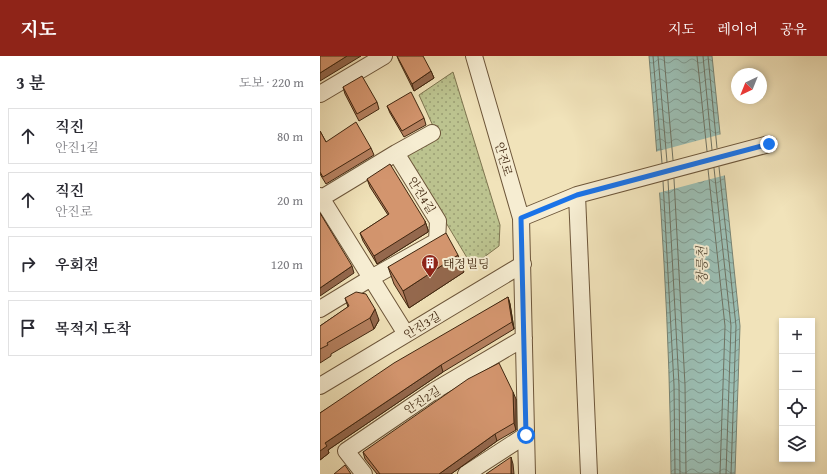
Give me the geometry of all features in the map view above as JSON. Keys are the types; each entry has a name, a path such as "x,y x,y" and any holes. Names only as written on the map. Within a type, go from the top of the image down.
{"street":[{"path":"320,94 384,56"},
{"name":"안진로","path":"474,56 521,218 527,474"},
{"path":"406,334 320,198 432,133"},
{"path":"521,218 577,195 761,146"},
{"name":"안진4길","path":"320,309 370,278 437,241 438,221 396,153"},
{"path":"577,195 589,474"},
{"name":"안진3길","path":"320,386 523,264"},
{"name":"안진2길","path":"364,474 346,451 434,391 524,338"},
{"path":"466,474 526,435"}],"green space":[{"path":"453,72 500,225 499,246 472,266 406,156 438,137 419,95"}],"water":[{"name":"창릉천","path":"649,56 712,56 740,326 735,474 671,474 669,370 664,265"}],"pier":[{"path":"722,134 726,175 658,193 655,152"}],"building":[{"path":"320,56 347,56 320,73"},
{"path":"397,56 423,56 431,71 412,84"},
{"path":"362,76 377,102 357,114 343,87"},
{"path":"411,92 424,118 402,131 387,106"},
{"path":"356,122 371,148 323,177 320,172 320,131 326,142"},
{"path":"390,164 425,221 425,224 374,256 360,233 389,214 367,179"},
{"path":"320,213 352,266 320,288"},
{"path":"446,233 458,255 403,291 388,267"},
{"path":"356,292 366,294 375,309 370,318 327,343 328,345 320,349 320,326 349,306 345,298"},
{"path":"508,297 512,322 441,365 325,443 327,446 320,451 320,413 394,363"},
{"path":"499,363 513,392 514,423 495,434 439,474 380,474 363,452 468,379"},
{"path":"511,457 511,474 486,474"},
{"path":"345,465 351,474 334,474"}],"place":[{"name":"태정빌딩","path":"430,278"}],"route":[{"path":"526,435 521,218 577,195 769,144"}]}
